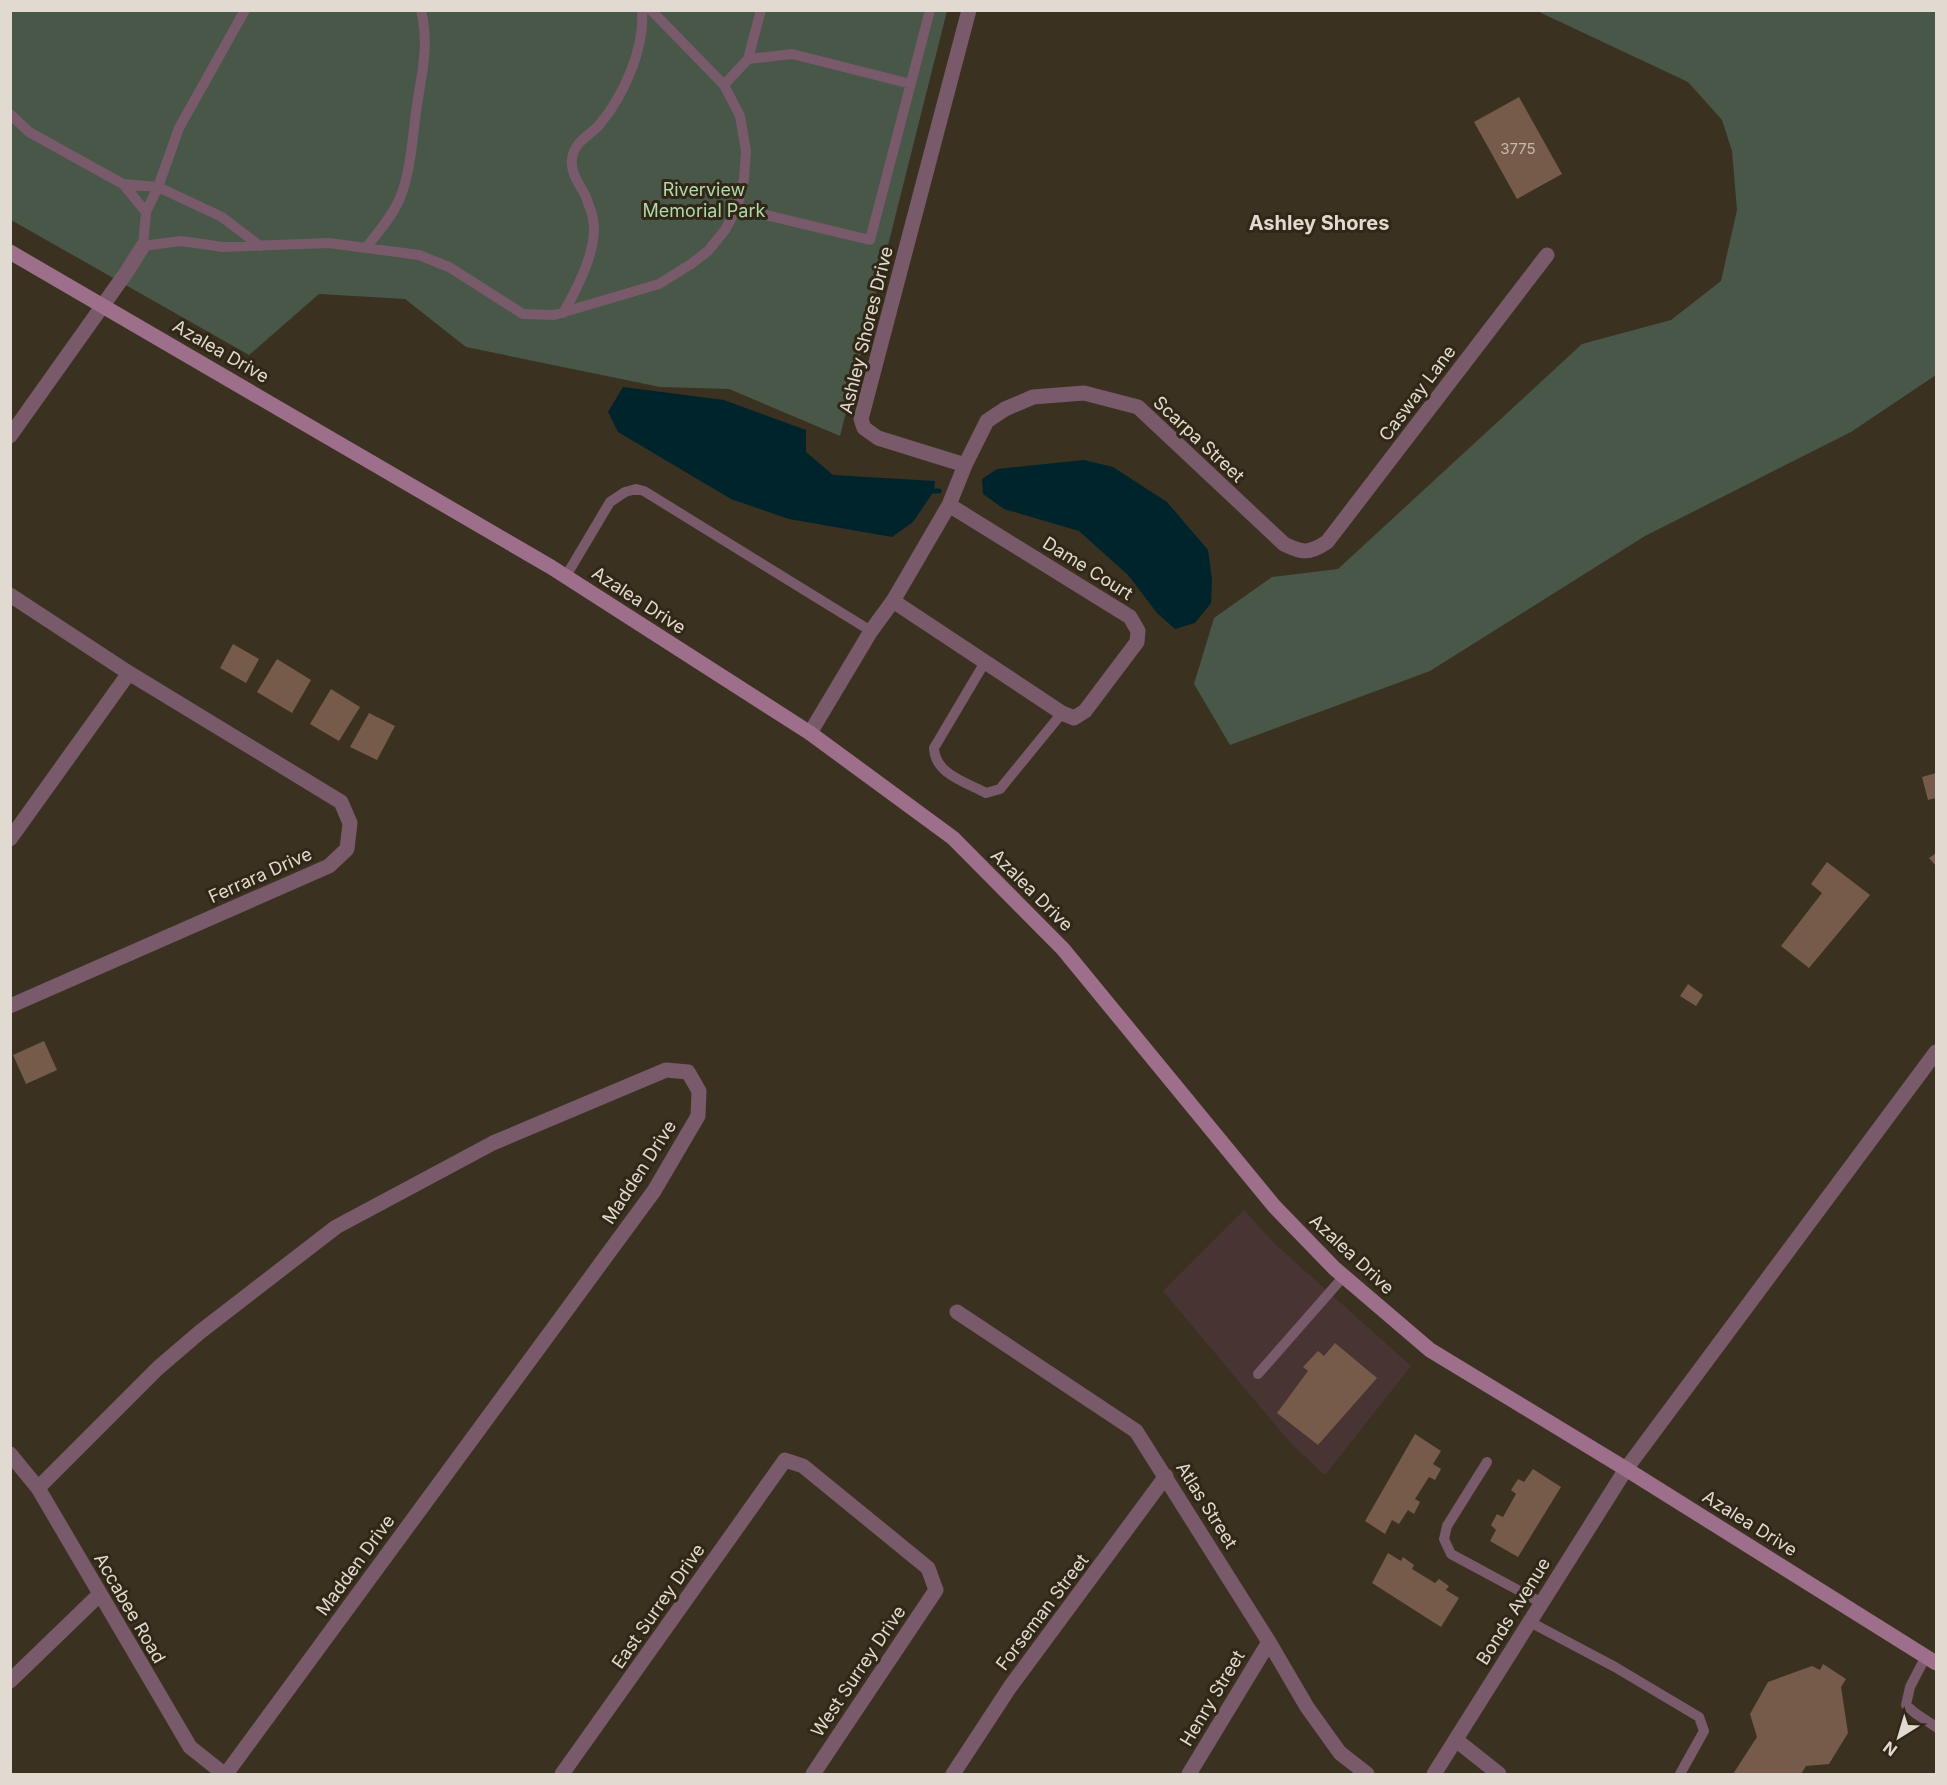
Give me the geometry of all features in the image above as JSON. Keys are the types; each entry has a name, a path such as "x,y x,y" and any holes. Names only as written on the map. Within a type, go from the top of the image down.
{"street":[{"name":"Ashley Shores Drive","path":"965,465 878,438 864,428 861,419 969,10"},
{"path":"10,436 143,246"},
{"name":"Azalea Drive","path":"10,252 104,304 566,576 810,733 953,838 1055,941 1274,1206 1344,1276 1430,1350 1626,1469 1931,1660"},
{"name":"Casway Lane","path":"1315,550 1327,542 1547,255"},
{"name":"Scarpa Street","path":"965,465 987,422 1005,409 1033,397 1084,393 1138,408 1284,544 1299,551 1315,550"},
{"path":"810,733 871,631 893,601 948,505 965,465"},
{"name":"Dame Court","path":"948,505 1130,617 1138,631 1137,642 1085,711 1074,718 1062,713"},
{"name":"Ferrara Drive","path":"10,596 129,673 341,802 350,823 348,849 329,866 10,1006"},
{"path":"893,601 1062,713"},
{"path":"10,839 129,673"},
{"name":"Bonds Avenue","path":"1434,1774 1626,1469 1936,1052"},
{"name":"Madden Drive","path":"38,1488 158,1368 200,1332 336,1227 493,1143 666,1070 688,1072 699,1091 698,1116 654,1191 225,1774"},
{"name":"Atlas Street","path":"957,1312 1136,1431 1269,1642 1307,1707 1340,1753 1367,1774"},
{"name":"Accabee Road","path":"10,1454 38,1488 190,1747 225,1774"},
{"name":"West Surrey Drive","path":"785,1460 803,1466 928,1568 936,1590 813,1774"},
{"name":"East Surrey Drive","path":"562,1774 785,1460"},
{"name":"Forseman Street","path":"953,1774 1010,1687 1166,1476"},
{"path":"10,1681 99,1595"},
{"name":"Henry Street","path":"1189,1774 1269,1642"},
{"path":"1456,1740 1499,1774"}],"lane":[{"path":"245,10 178,128 158,187 146,213 143,246 181,241 223,247 329,243 419,255 449,267 523,314 554,315 659,284 692,264 708,251 725,230 737,208 744,179 746,151 740,116 724,85 651,10"},
{"path":"366,248 387,222 399,201 406,182 424,73 426,42 421,10"},
{"path":"563,313 586,268 594,236 594,219 574,174 572,158 581,140 599,125 626,82 643,23 642,10"},
{"path":"724,85 748,58 760,10"},
{"path":"737,208 870,240 930,10"},
{"path":"748,58 792,54 911,84"},
{"path":"10,114 29,132 123,184 146,213"},
{"path":"123,184 158,187 222,216 260,246"},
{"path":"566,576 610,502 625,492 636,489 644,491 871,631"},
{"path":"985,662 934,748 934,759 943,770 986,793 1000,789 1062,713"},
{"path":"1258,1374 1344,1276"},
{"path":"1487,1462 1447,1526 1444,1539 1451,1554 1542,1603"},
{"path":"1530,1622 1615,1667 1699,1717 1704,1731 1680,1774"},
{"path":"1931,1660 1910,1687 1906,1705 1936,1727"}],"shaded area":[{"path":"1244,1210 1276,1245 1411,1366 1325,1475 1293,1446 1163,1291"}],"green space":[{"name":"Riverview Memorial Park","path":"11,11 947,11 840,436 729,389 660,387 466,347 405,299 319,294 249,355 11,220"},
{"path":"1537,11 1936,11 1936,375 1851,432 1645,536 1430,671 1230,745 1194,684 1214,618 1272,577 1338,569 1582,344 1671,320 1721,281 1737,210 1732,151 1722,120 1688,82"}],"water":[{"path":"623,387 724,400 806,430 806,452 833,475 935,481 934,491 913,522 892,537 789,519 731,499 618,432 608,412"},
{"path":"1084,460 1113,467 1167,502 1208,550 1212,579 1211,603 1195,623 1175,629 1157,613 1128,575 1079,531 1004,509 983,494 982,479 997,469"}],"building":[{"path":"1519,97 1562,174 1517,199 1474,122"},
{"path":"233,644 259,659 246,683 220,668"},
{"path":"277,659 311,680 292,713 257,692"},
{"path":"331,689 360,707 339,741 310,724"},
{"path":"369,713 395,726 377,760 350,747"},
{"path":"1936,773 1936,798 1928,800 1922,777"},
{"path":"1936,853 1936,866 1929,858"},
{"path":"1827,862 1870,895 1809,968 1781,946 1822,893 1811,884"},
{"path":"1688,984 1703,995 1696,1006 1680,996"},
{"path":"44,1041 57,1070 26,1084 13,1055"},
{"path":"1335,1343 1377,1378 1318,1445 1277,1413 1308,1371 1303,1367 1318,1351 1324,1356"},
{"path":"1415,1434 1441,1451 1433,1464 1441,1469 1435,1480 1429,1477 1415,1499 1420,1502 1414,1514 1408,1510 1399,1524 1392,1520 1385,1534 1365,1521"},
{"path":"1533,1469 1561,1487 1518,1557 1490,1541 1496,1530 1491,1525 1497,1514 1503,1517 1516,1494 1511,1490 1518,1479 1524,1482"},
{"path":"1388,1553 1401,1561 1403,1557 1414,1565 1412,1569 1435,1583 1439,1579 1449,1586 1446,1590 1459,1598 1441,1627 1372,1583"},
{"path":"1823,1664 1846,1679 1841,1687 1848,1733 1829,1764 1806,1766 1801,1774 1733,1774 1757,1737 1750,1714 1768,1682 1812,1666 1820,1670"}],"waterway":[{"path":"934,491 939,491"}],"district":[{"name":"Ashley Shores","path":"1319,223"}]}
